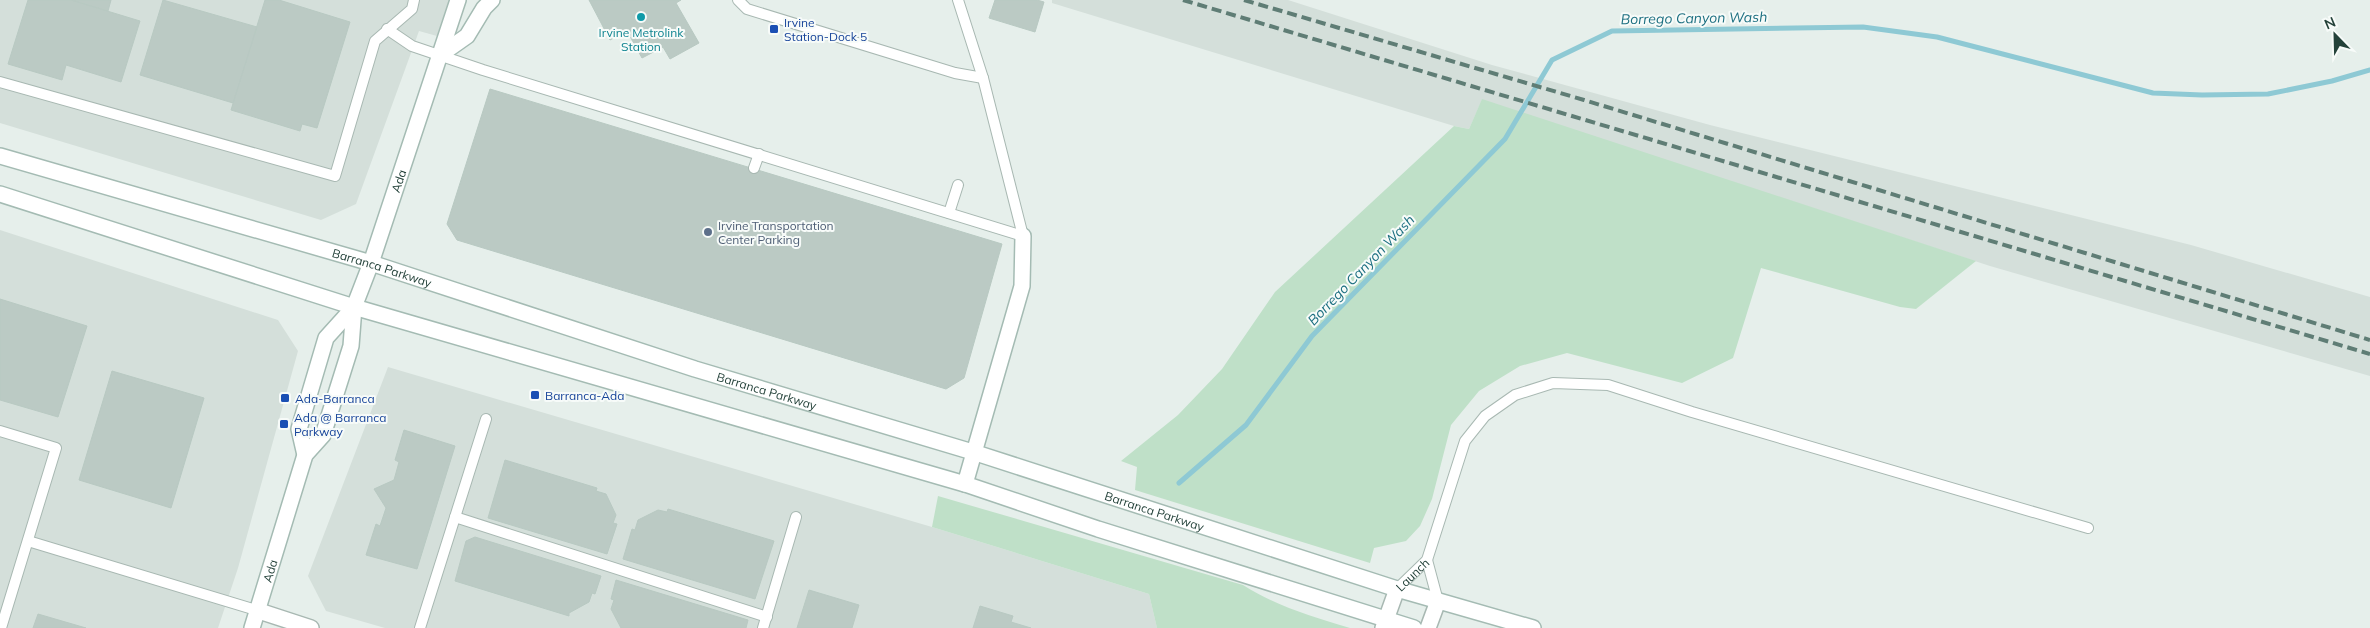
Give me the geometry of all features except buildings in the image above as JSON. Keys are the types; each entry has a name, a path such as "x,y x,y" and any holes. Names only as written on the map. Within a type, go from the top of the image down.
{"main road":[{"name":"Ada","path":"304,455 323,435 351,346 354,307 371,263 458,0"},
{"path":"440,55 467,36 484,8 492,0"},
{"name":"Barranca Parkway","path":"0,156 371,263 695,370 976,453 1397,589 1533,628"},
{"path":"0,194 354,307 966,484 1098,529 1214,564 1384,624 1414,628"},
{"path":"966,484 1022,286 1023,236"},
{"name":"Ada","path":"252,628 259,611 304,455 299,429 326,338 354,307"},
{"name":"Launch","path":"1384,624 1397,589"},
{"path":"1428,628 1438,600"},
{"path":"259,611 310,628"}],"lane":[{"path":"0,82 335,176 375,41 412,9 414,0"},
{"path":"738,0 746,9 955,73 983,78"},
{"path":"958,0 983,78 1023,236"},
{"path":"387,29 412,46 1023,236"},
{"path":"754,168 759,154"},
{"path":"949,213 958,185"},
{"path":"1427,560 1465,440 1485,416 1515,395 1553,383 1608,385 1692,412 2088,528"},
{"path":"420,628 486,419"},
{"path":"0,431 56,448 1,628"},
{"path":"456,517 767,617"},
{"path":"763,628 796,517"},
{"path":"28,541 259,611"},
{"name":"Launch","path":"1397,589 1427,560 1438,600"}],"shaded area":[{"path":"0,0 449,0 437,36 419,31 356,204 321,220 0,123"},
{"path":"1052,0 1288,0 1492,65 1710,125 2191,245 2370,297 2370,376 1990,266 1482,100 1469,129 1454,126 1052,3"},
{"path":"0,230 278,320 298,351 238,568 218,628 0,628"},
{"path":"388,367 932,527 1149,594 1157,628 385,628 326,611 308,576"}],"green space":[{"path":"1482,99 1976,261 1916,309 1900,307 1761,268 1733,358 1682,383 1567,353 1520,366 1479,391 1451,425 1432,499 1420,526 1406,541 1374,548 1370,563 1135,490 1137,467 1121,461 1178,415 1222,369 1275,292 1454,126 1469,129"},
{"path":"938,496 1243,585 1282,605 1350,628 1157,628 1149,594 932,527"}],"waterway":[{"name":"Borrego Canyon Wash","path":"1179,483 1246,425 1312,336 1505,139 1552,60 1612,31 1863,27 1937,37 2153,93 2202,95 2268,94 2332,81 2370,70"}],"railway":[{"path":"1183,0 2370,354"},
{"path":"1244,0 1584,100 2370,340"}],"place":[{"name":"Irvine Metrolink Station","path":"641,17"},
{"name":"Irvine Station-Dock 5","path":"774,29"},
{"name":"Irvine Transportation Center Parking","path":"708,232"},
{"name":"Barranca-Ada","path":"535,395"},
{"name":"Ada-Barranca","path":"285,398"},
{"name":"Ada @ Barranca Parkway","path":"284,424"}]}
